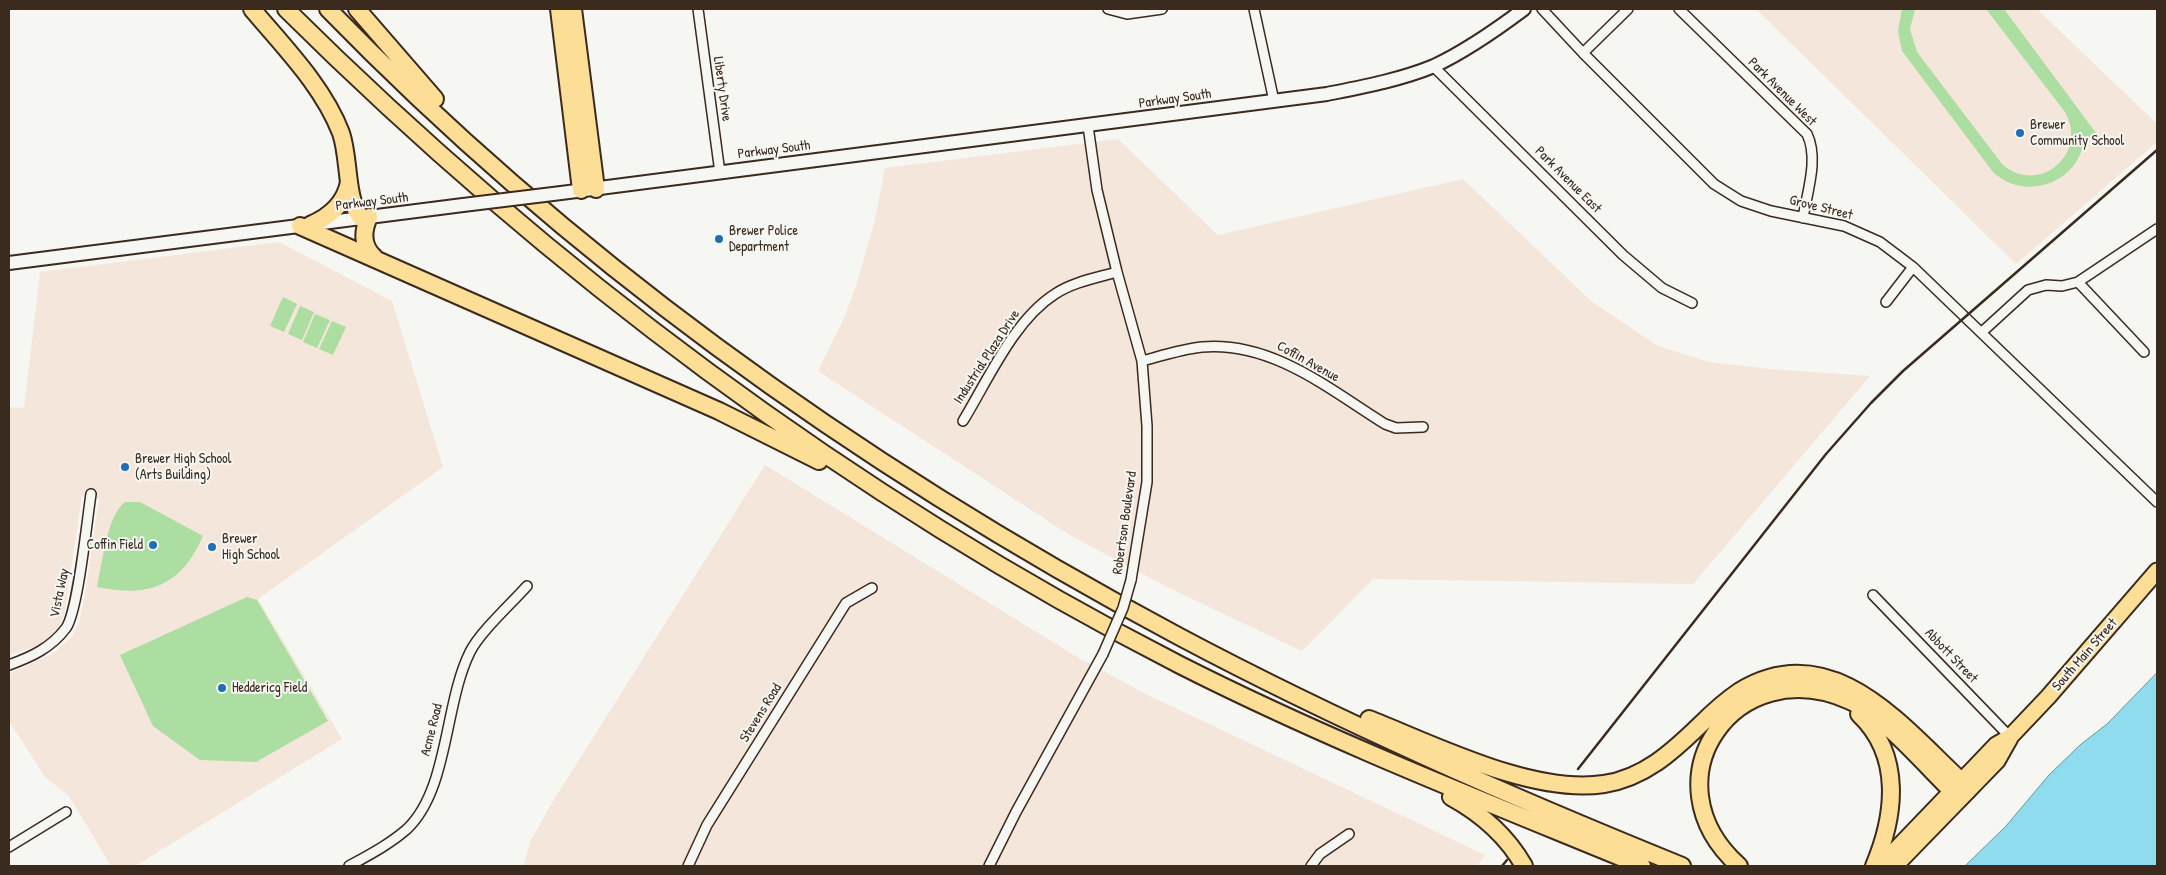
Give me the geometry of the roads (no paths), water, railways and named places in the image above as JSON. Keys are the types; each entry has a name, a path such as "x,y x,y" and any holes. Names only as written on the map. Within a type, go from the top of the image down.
{"highway":[{"path":"252,9 302,70 330,110 344,144 354,207 365,218 364,242 368,250 380,260"},
{"path":"286,9 423,138 594,284 768,415 949,534"},
{"path":"328,9 428,107 500,172 648,294 744,366 856,444 1032,555 1239,668 1435,760 1682,866"},
{"path":"357,9 411,73 500,172"},
{"path":"559,9 588,190"},
{"path":"573,9 588,190"},
{"path":"305,226 328,215 343,199 349,175"},
{"path":"305,226 760,430 949,534 1062,601 1164,657 1289,718 1374,756 1642,866"},
{"path":"1239,668 1500,769 1540,780 1578,785 1614,782 1649,768 1675,748 1727,700 1749,686 1784,676 1822,677 1848,685 1873,700 1960,790"},
{"path":"1739,866 1717,841 1702,808 1699,779 1709,743 1720,724 1731,713 1755,698 1788,690 1824,692 1848,700 1865,710 1960,790"},
{"path":"1824,692 1849,706 1863,718 1880,742 1888,766 1892,795 1891,814 1874,866"},
{"path":"1374,756 1473,810 1501,834 1524,866"}],"main road":[{"name":"Parkway South","path":"9,263 1327,94 1379,83 1433,66 1495,31 1524,9"},
{"name":"South Main Street","path":"1880,866 1960,790 2001,756 2010,737 2082,659 2157,571"},
{"name":"South Main Street","path":"1895,866 1960,790"}],"street":[{"name":"Liberty Drive","path":"698,9 720,173"},
{"path":"1108,9 1127,14 1162,9"},
{"path":"1254,9 1274,101"},
{"name":"Grove Street","path":"1542,9 1583,53 1714,184 1741,201 1802,218 1844,226 1880,242 1913,267 2157,502"},
{"path":"1583,53 1628,9"},
{"name":"Park Avenue West","path":"1679,9 1807,134 1812,145 1813,157 1802,218"},
{"name":"Park Avenue East","path":"1433,66 1623,255 1662,288 1692,303"},
{"name":"Robertson Boulevard","path":"989,866 1016,812 1103,654 1123,608 1131,580 1147,482 1147,426 1142,361 1116,272 1097,190 1088,126"},
{"path":"1982,332 2028,290 2046,285 2062,286 2078,282 2157,229"},
{"path":"1886,302 1913,267"},
{"name":"Industrial Plaza Drive","path":"963,421 1019,330 1037,308 1056,293 1073,285 1116,272"},
{"path":"2078,282 2144,352"},
{"name":"Coffin Avenue","path":"1142,361 1201,347 1228,347 1250,350 1275,357 1292,366 1385,424 1396,428 1423,427"},
{"name":"Vista Way","path":"9,664 43,650 67,626 74,601 91,494"},
{"name":"Acme Road","path":"350,866 407,829 421,812 430,794 462,670 471,650 527,586"},
{"name":"Stevens Road","path":"688,866 707,825 846,603 872,588"},
{"name":"Abbott Street","path":"1872,595 2010,737"},
{"path":"9,847 66,812"},
{"path":"1311,866 1320,854 1349,834"}],"water":[{"path":"2157,673 2157,866 1965,866 2006,826 2049,775 2080,745 2107,724"}],"railway":[{"path":"1578,769 1826,454 1871,403 1903,371 2157,150"},
{"path":"1502,866 1507,860"}],"place":[{"name":"Brewer Community School","path":"2020,133"},
{"name":"Brewer Police Department","path":"719,239"},
{"name":"Brewer High School (Arts Building)","path":"125,467"},
{"name":"Coffin Field","path":"153,545"},
{"name":"Brewer High School","path":"212,547"},
{"name":"Heddericg Field","path":"222,688"}]}
